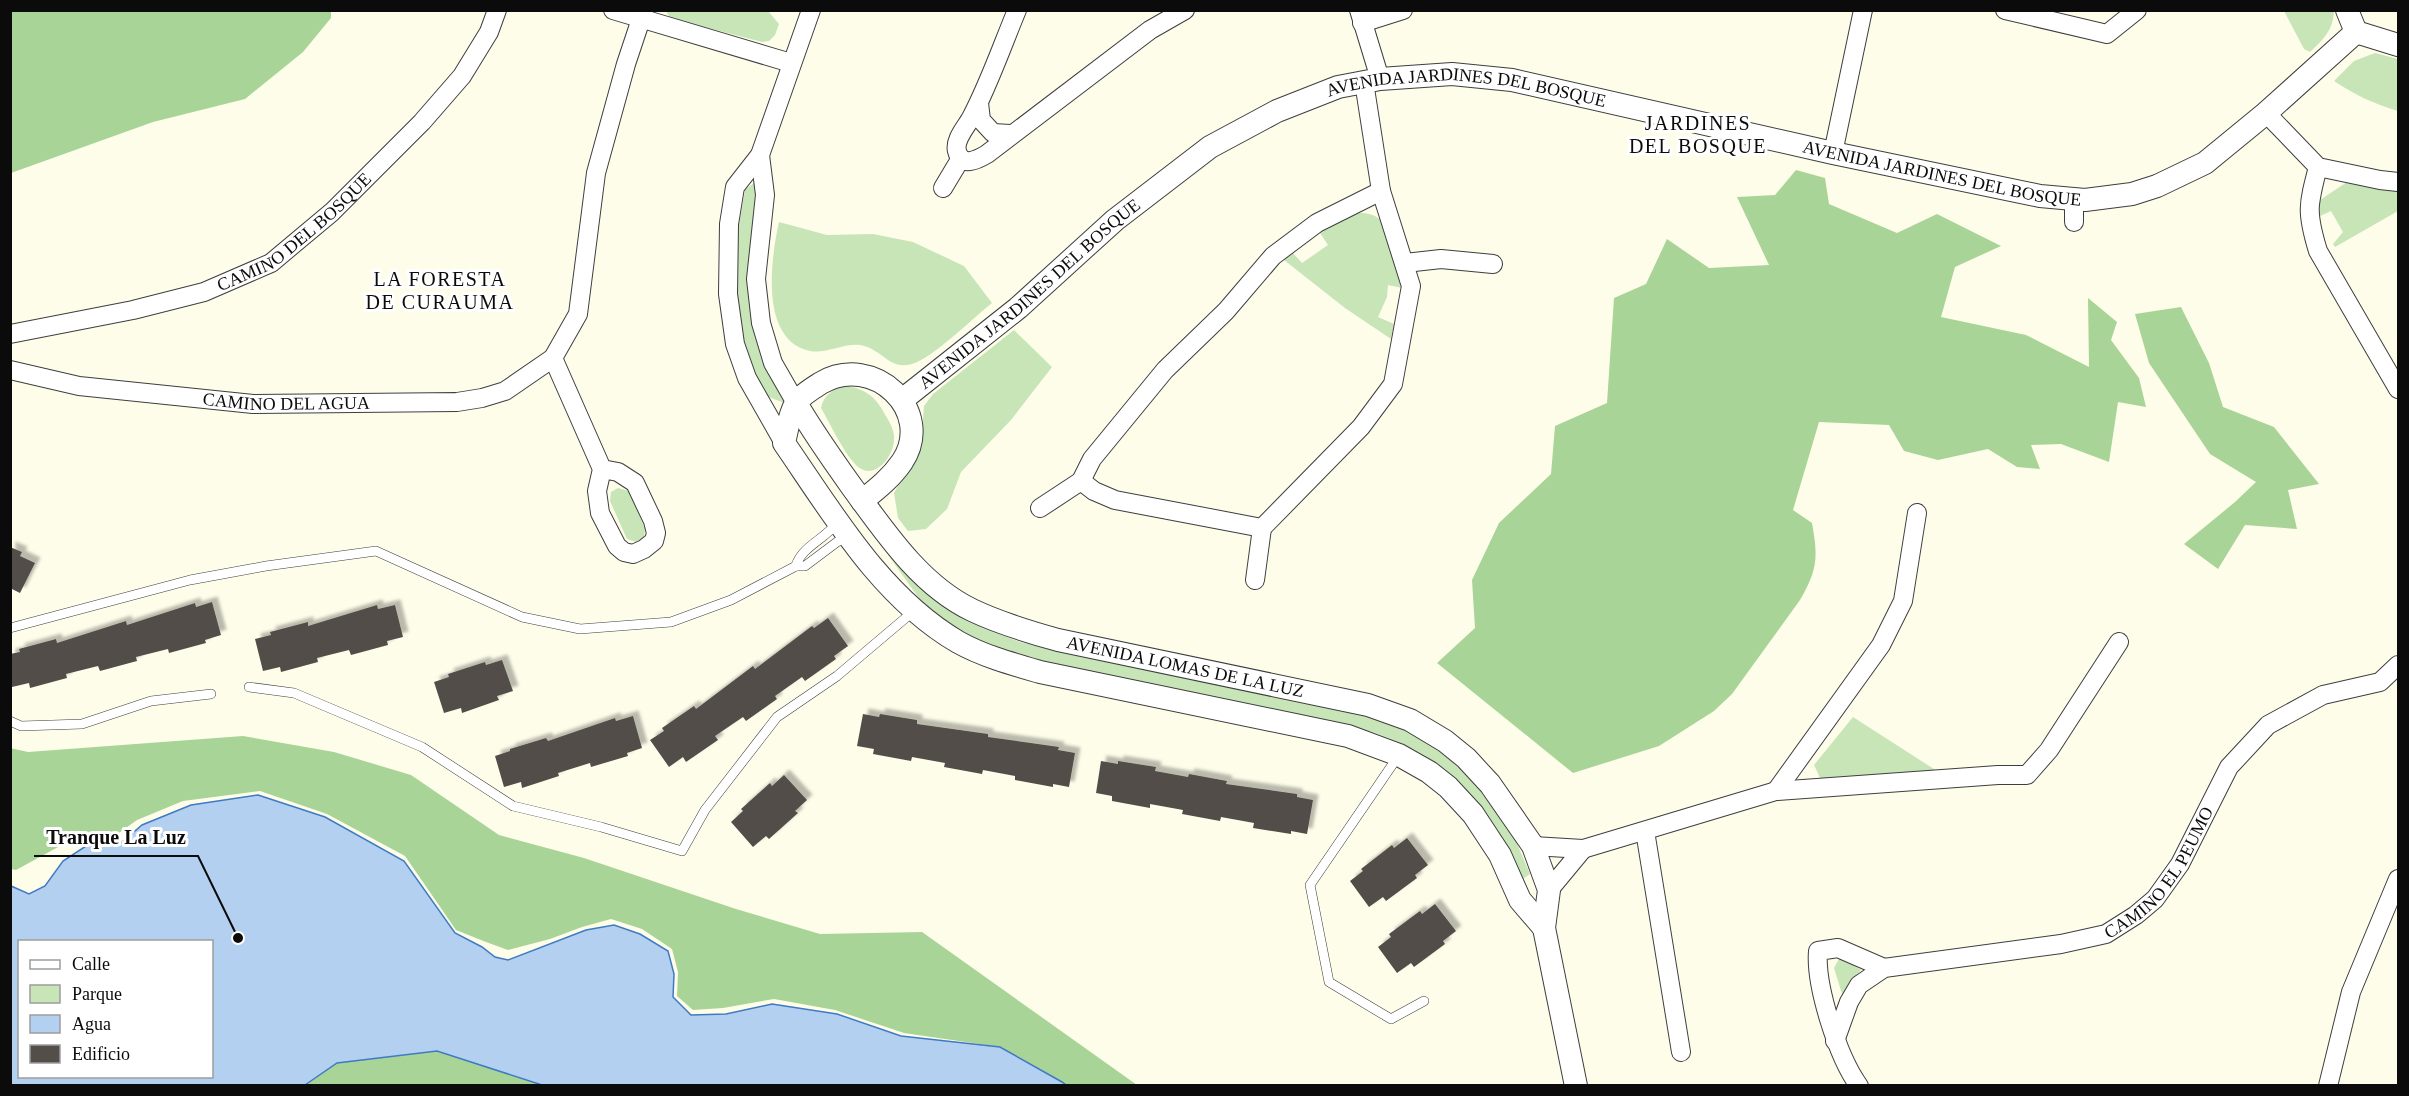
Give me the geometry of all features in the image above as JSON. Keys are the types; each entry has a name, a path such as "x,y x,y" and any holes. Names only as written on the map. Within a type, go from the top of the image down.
{"street":[{"name":"CAMINO DEL BOSQUE","path":"10,334 133,310 204,292 271,263 332,212 422,122 462,76 489,32 496,10"},
{"path":"613,10 643,15 791,63"},
{"path":"1017,10 979,103 957,143 957,152 961,158 973,162 987,154 1150,30 1185,10"},
{"path":"1255,580 1262,528 1360,427 1393,384 1411,286 1406,263 1382,191 1372,80 1360,17 1403,10"},
{"path":"1833,153 1863,10"},
{"path":"2005,10 2107,33"},
{"path":"2107,33 2111,10"},
{"path":"2107,33 2137,10"},
{"path":"2347,10 2356,32 2398,45"},
{"name":"AVENIDA LOMAS DE LA LUZ","path":"807,11 760,156 735,187 729,224 728,294 735,344 747,378 784,443 844,529 901,598 930,624 960,643 1040,672 1348,736 1399,755 1429,772 1448,787 1473,814 1500,855 1520,900 1544,928"},
{"name":"CAMINO DEL AGUA","path":"10,370 79,386 253,404 457,402 505,391 553,358 578,314 596,173 626,64 643,15"},
{"name":"AVENIDA JARDINES DEL BOSQUE","path":"902,400 1018,308 1115,220 1210,147 1277,111 1338,87 1372,80 1452,74 1512,80 1833,153 2040,196 2074,211 2132,194 2181,176 2205,163 2266,114 2356,32"},
{"path":"979,103 981,120 993,133 1010,135"},
{"path":"2266,114 2318,167 2398,182"},
{"name":"AVENIDA LOMAS DE LA LUZ","path":"760,156 765,195 756,279 761,323 773,363 813,432 902,553 934,586 971,610 1016,628 1058,640 1368,705 1410,720 1445,741 1478,770 1515,816 1533,846 1549,890 1544,928 1576,1086"},
{"path":"943,188 961,158"},
{"path":"2318,167 2308,206 2311,229 2318,250 2398,389"},
{"path":"1040,508 1081,481 1092,459 1165,370 1226,311 1273,256 1317,223 1382,191"},
{"path":"1406,263 1442,259 1493,264"},
{"path":"553,358 603,469"},
{"name":"AVENIDA JARDINES DEL BOSQUE","path":"796,403 811,388 830,377 849,373 868,375 885,384 902,400 910,418 911,441 903,461 886,482 862,501"},
{"path":"784,443 796,403"},
{"path":"1081,481 1094,491 1115,500 1262,528"},
{"path":"1776,791 1881,645 1898,615 1903,601 1917,513"},
{"path":"1533,846 1583,849 1776,791 1998,775 2027,775 2049,750 2119,642"},
{"path":"2380,682 2398,665"},
{"name":"CAMINO EL PEUMO","path":"1835,1041 1849,1002 1859,986 1884,968 2061,944 2106,934 2136,915 2154,899 2180,864 2229,767 2268,725 2323,694 2398,680"},
{"path":"1645,831 1681,1052"},
{"path":"1549,890 1583,849"},
{"path":"2328,1086 2351,992 2398,879"},
{"path":"1859,1086 1835,1041 1819,972 1818,951 1838,948 1884,968"}],"lane":[{"path":"796,566 798,556 831,532 844,529"},
{"path":"10,628 190,580 266,566 376,551 522,617 580,629 671,622 731,600 796,566 805,566 837,542 844,529"},
{"path":"249,687 294,693 422,747 513,806 621,832 682,850 705,810 777,717 837,676 915,610"},
{"path":"10,721 21,726 82,724 151,701 211,694"},
{"path":"1399,755 1310,885 1329,982 1391,1019 1424,1001"}],"green space":[{"path":"331,10 331,18 303,52 245,99 153,122 11,173 11,11"},
{"path":"666,11 768,11 779,24 775,35 769,41 762,42 670,18"},
{"path":"2284,11 2334,11 2332,24 2327,34 2310,52 2304,49"},
{"path":"2375,53 2398,59 2398,111 2365,99 2334,81 2354,61"},
{"path":"1796,170 1825,178 1829,204 1897,233 1937,214 2001,246 1955,267 1941,317 2026,335 2089,367 2088,298 2117,322 2111,340 2139,378 2146,407 2118,402 2109,462 2061,444 2031,445 2040,469 2017,467 1988,449 1938,460 1904,451 1889,425 1819,422 1793,510 1812,523 1816,554 1810,580 1800,600 1732,694 1714,711 1659,746 1573,773 1437,663 1475,628 1472,580 1499,523 1551,474 1555,426 1607,403 1614,298 1646,284 1667,239 1709,268 1769,265 1737,197 1775,195"},
{"path":"755,182 756,194 750,251 787,404 766,396 750,365 743,343 736,289 737,236 745,190"},
{"path":"2347,182 2398,189 2398,211 2335,247 2333,244 2343,232 2331,211 2318,217 2320,200"},
{"path":"1359,213 1370,214 1381,220 1392,242 1398,263 1402,288 1388,285 1387,297 1378,317 1394,324 1391,339 1345,308 1284,260 1291,251 1302,263 1328,245 1318,230 1330,223"},
{"path":"779,222 827,235 873,234 913,242 964,266 992,303 935,351 908,365 893,363 868,347 860,345 810,351 794,344 783,331 776,315 772,296 772,276"},
{"path":"2181,307 2209,363 2223,407 2274,427 2319,484 2288,490 2297,529 2245,525 2218,569 2184,544 2256,482 2210,454 2149,363 2135,314"},
{"path":"1014,330 1052,367 1011,420 961,472 947,509 926,529 908,531 898,518 894,493 921,446 924,406 933,394"},
{"path":"847,386 859,389 872,397 880,405 892,428 893,447 886,461 875,470 868,471 855,464 841,445 821,408 824,399 830,393"},
{"path":"618,488 629,491 645,529 644,538 636,542 627,539 610,501 611,492"},
{"path":"876,538 938,599 983,628 1020,642 1374,717 1420,736 1471,776 1512,832 1530,874 1523,879 1519,876 1468,794 1449,773 1413,749 1373,732 1050,668 978,643 928,611"},
{"path":"1853,717 1937,771 1822,782 1814,765"},
{"path":"243,736 334,752 411,775 499,835 584,858 736,909 820,934 922,932 1137,1085 1066,1085 1000,1047 904,1033 835,1010 774,999 723,1008 693,1010 677,996 678,972 672,949 642,929 611,919 508,950 456,930 405,856 327,814 260,791 183,801 137,820 112,838 71,840 16,870 11,869 10,748 28,752"},
{"path":"1840,957 1861,970 1852,979 1843,997 1834,968"},
{"path":"437,1051 542,1085 305,1086 337,1063"}],"water":[{"path":"258,795 325,817 404,861 455,933 482,947 495,957 508,960 586,930 614,925 640,934 668,951 674,974 673,997 691,1015 726,1014 772,1004 837,1014 901,1036 1000,1047 1066,1085 542,1085 437,1051 337,1063 305,1085 11,1085 11,886 29,894 45,886 63,861 86,846 121,843 142,825 191,805"}],"building":[{"path":"10,547 22,552 20,556 35,563 20,593 10,588"},
{"path":"212,602 221,635 205,640 206,643 169,653 168,649 136,657 137,661 100,671 98,666 66,674 67,678 30,688 29,683 12,687 10,654 20,652 19,649 56,639 57,643 126,621 127,625 195,603 196,607"},
{"path":"377,605 378,609 395,605 403,637 387,641 388,645 351,655 349,650 317,658 318,662 281,672 280,667 263,671 255,639 271,635 270,632 308,622 308,626"},
{"path":"828,618 848,646 834,656 836,659 805,681 802,677 775,696 777,699 746,721 743,717 715,736 718,740 686,762 683,757 669,767 650,740 664,731 662,728 694,706 696,709 753,666 755,669 812,626 814,628"},
{"path":"502,660 513,691 497,696 499,700 462,713 461,708 444,713 434,682 449,677 448,674 485,662 486,665"},
{"path":"863,714 879,717 880,714 917,720 917,724 1059,747 1058,750 1075,753 1069,787 1053,784 1053,787 1015,780 1015,776 983,770 982,774 944,767 945,763 912,757 911,761 873,754 874,749 857,746"},
{"path":"633,716 642,748 627,753 628,756 591,767 590,763 522,788 521,782 504,787 495,756 510,751 510,749 546,738 548,741 615,718 616,721"},
{"path":"1101,761 1118,764 1118,761 1156,767 1155,771 1188,777 1189,774 1227,781 1226,784 1297,794 1297,797 1313,800 1307,834 1253,828 1254,823 1221,817 1220,821 1182,814 1183,810 1150,804 1150,808 1112,801 1112,796 1096,793"},
{"path":"784,775 807,800 795,811 798,813 769,839 766,836 753,847 731,822 743,811 741,809 770,783 772,786"},
{"path":"1407,838 1428,865 1415,875 1417,878 1386,901 1383,897 1369,907 1350,881 1363,871 1361,869 1392,845 1394,848"},
{"path":"1435,904 1456,931 1443,941 1445,944 1414,967 1411,963 1397,973 1378,947 1391,937 1389,934 1420,911 1422,914"}],"place":[{"name":"Tranque La Luz","path":"238,938"}],"district":[{"name":"JARDINES DEL BOSQUE","path":"1698,134"},
{"name":"LA FORESTA DE CURAUMA","path":"440,290"}]}
